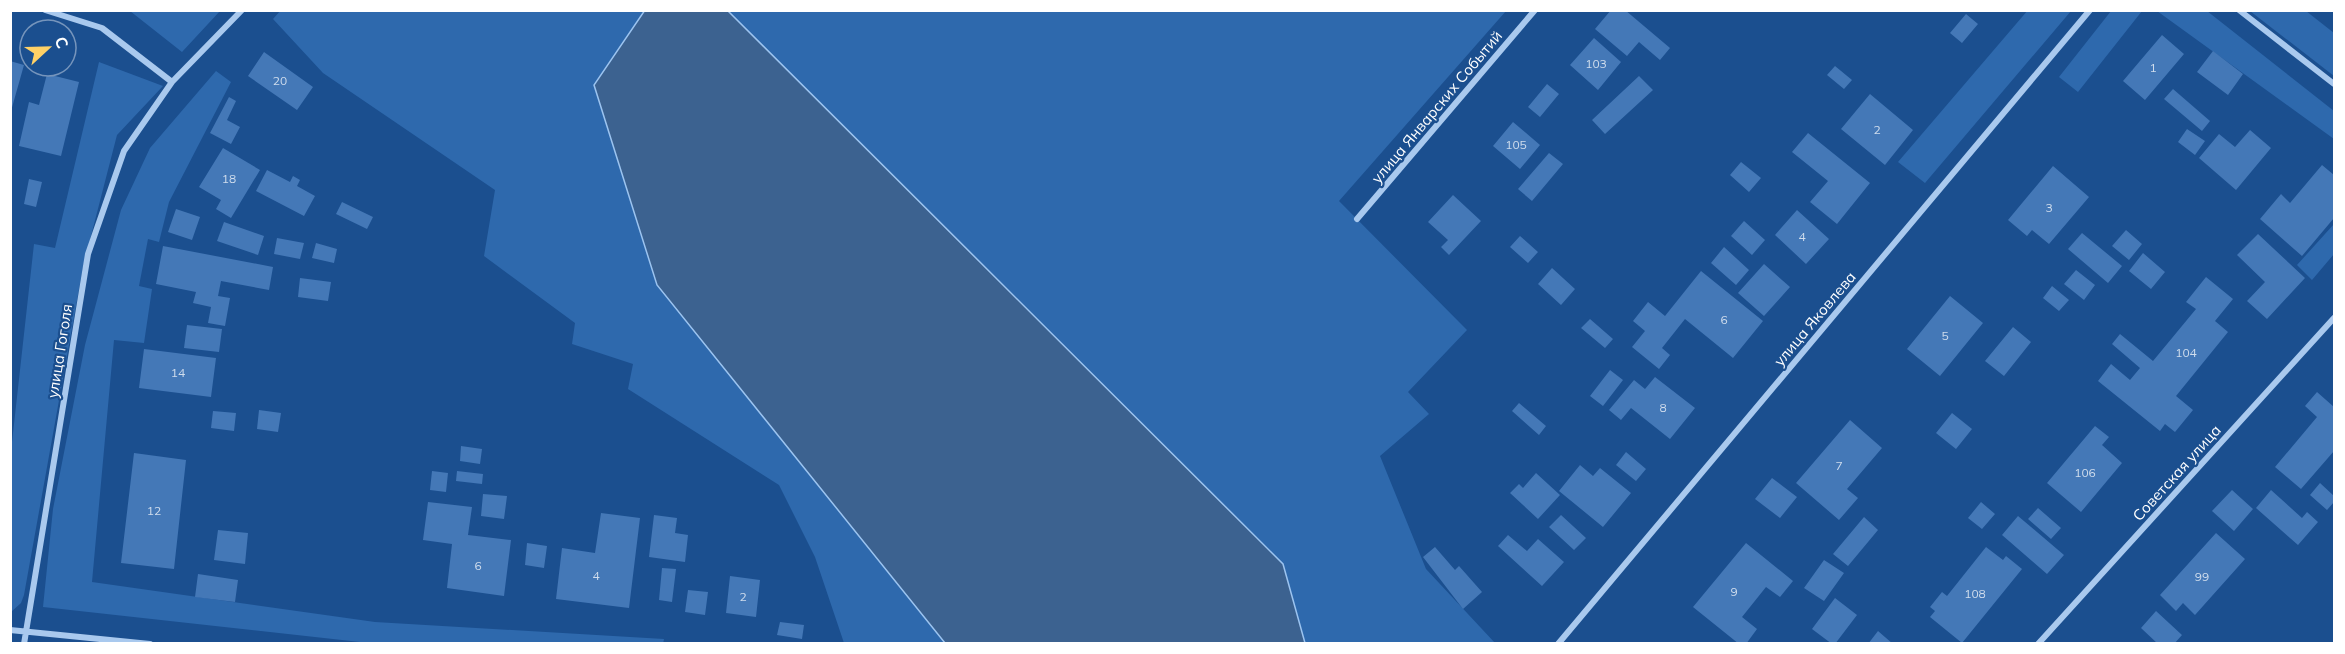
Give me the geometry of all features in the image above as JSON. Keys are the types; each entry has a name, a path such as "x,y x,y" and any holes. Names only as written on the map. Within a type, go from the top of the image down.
{"street":[{"path":"45,10 102,28 172,82"},
{"name":"улица Гоголя","path":"24,644 88,254 124,151 172,82 242,10"},
{"name":"улица Январских Событий","path":"1357,219 1535,10"},
{"name":"улица Яковлева","path":"1558,644 2090,10"},
{"path":"2239,10 2334,84"},
{"name":"Советская улица","path":"2038,644 2334,318"},
{"path":"10,630 150,644"}],"shaded area":[{"path":"281,10 645,11 594,85 657,285 945,643 844,643 815,557 779,485 628,389 633,364 572,344 575,323 484,256 495,190 323,73 273,19"},
{"path":"645,10 728,11 1283,564 1305,643 945,643 657,285 594,85"},
{"path":"2028,10 2071,11 1925,183 1898,162"},
{"path":"130,11 220,11 182,52"},
{"path":"728,11 1506,11 1339,201 1467,330 1408,392 1429,414 1380,456 1426,569 1495,643 1305,643 1283,564"},
{"path":"2111,11 2142,11 2078,92 2059,77"},
{"path":"2157,11 2207,11 2334,111 2334,139"},
{"path":"2250,11 2306,11 2334,33 2334,76"},
{"path":"99,62 163,86 117,135 83,267 24,595 21,603 11,612 11,451 34,244 55,248"},
{"path":"216,71 231,82 169,202 159,242 148,239 139,286 152,289 144,343 114,340 92,582 375,622 664,639 663,644 378,644 43,607 53,509 85,345 121,210 150,148"},
{"path":"2334,224 2334,254 2312,280 2297,265"}],"building":[{"path":"1611,10 1625,10 1670,48 1660,60 1639,42 1627,56 1595,29"},
{"path":"1966,14 1978,24 1962,43 1950,33"},
{"path":"2162,35 2184,54 2145,100 2123,81"},
{"path":"1594,38 1621,62 1598,90 1570,65"},
{"path":"2213,51 2243,74 2228,95 2197,72"},
{"path":"264,52 313,87 297,110 248,76"},
{"path":"10,61 18,63 18,78 20,78 10,111"},
{"path":"1835,66 1852,80 1844,89 1827,75"},
{"path":"1639,76 1653,90 1605,134 1592,120"},
{"path":"46,78 63,78 79,82 61,156 19,146 29,102 39,105"},
{"path":"1547,84 1559,94 1540,117 1528,107"},
{"path":"2173,89 2210,121 2202,131 2164,99"},
{"path":"1870,94 1913,130 1885,165 1841,129"},
{"path":"229,97 236,101 227,120 240,127 231,144 210,133"},
{"path":"1513,122 1540,145 1520,169 1493,146"},
{"path":"2187,129 2205,141 2195,155 2178,142"},
{"path":"2250,130 2271,148 2236,190 2199,158 2219,134 2235,147"},
{"path":"1808,133 1870,183 1837,224 1810,202 1828,181 1792,152"},
{"path":"223,148 260,170 231,218 216,209 221,200 199,187"},
{"path":"1549,153 1563,164 1532,201 1518,189"},
{"path":"1741,162 1761,178 1749,192 1730,175"},
{"path":"2322,165 2334,175 2334,218 2302,256 2260,219 2281,194 2290,203"},
{"path":"2053,166 2089,197 2049,244 2032,230 2027,236 2008,220"},
{"path":"267,170 290,182 293,176 300,180 297,186 315,196 304,216 256,191"},
{"path":"29,179 42,182 36,207 24,204"},
{"path":"1453,195 1481,221 1449,255 1441,247 1448,240 1428,222"},
{"path":"342,202 373,217 367,229 336,214"},
{"path":"176,209 200,217 192,240 168,232"},
{"path":"1797,210 1829,239 1806,264 1775,235"},
{"path":"1744,221 1765,240 1752,255 1731,236"},
{"path":"224,222 264,236 258,255 217,241"},
{"path":"2126,230 2142,244 2129,260 2112,246"},
{"path":"2082,233 2122,266 2108,283 2068,249"},
{"path":"2258,234 2305,278 2267,319 2247,301 2265,282 2237,255"},
{"path":"1520,236 1538,252 1528,263 1510,247"},
{"path":"277,238 304,243 300,259 274,254"},
{"path":"316,243 337,249 334,263 312,258"},
{"path":"163,246 273,267 269,290 221,281 218,296 230,298 225,326 208,323 211,307 193,303 196,292 156,284"},
{"path":"1724,247 1749,270 1736,285 1711,263"},
{"path":"2143,253 2165,272 2151,289 2129,271"},
{"path":"1764,264 1790,287 1764,316 1738,293"},
{"path":"1552,268 1575,289 1561,305 1538,284"},
{"path":"2076,270 2095,285 2084,300 2064,284"},
{"path":"1701,271 1763,321 1733,358 1685,319 1662,348 1670,355 1659,369 1632,347 1645,331 1633,321 1648,302 1665,316"},
{"path":"2206,277 2233,299 2215,321 2228,332 2176,396 2193,410 2175,432 2165,424 2160,431 2098,381 2111,364 2130,380 2140,368 2112,344 2120,334 2153,361 2196,309 2186,302"},
{"path":"300,278 331,282 328,301 298,297"},
{"path":"2052,286 2069,300 2059,311 2043,298"},
{"path":"1950,296 1983,323 1940,376 1907,349"},
{"path":"1590,319 1613,339 1605,348 1581,328"},
{"path":"187,325 222,329 219,352 184,348"},
{"path":"2013,327 2031,342 2004,376 1985,361"},
{"path":"144,349 216,358 211,397 139,388"},
{"path":"1610,370 1623,380 1603,406 1590,396"},
{"path":"1655,377 1695,408 1670,439 1631,408 1621,420 1609,410 1634,380 1645,389"},
{"path":"2317,392 2334,407 2334,451 2301,489 2275,467 2317,417 2305,406"},
{"path":"1519,403 1546,426 1539,435 1512,411"},
{"path":"259,410 281,413 278,432 257,429"},
{"path":"213,411 236,413 234,431 211,428"},
{"path":"1952,413 1972,429 1956,449 1936,433"},
{"path":"1850,420 1882,448 1847,489 1858,498 1839,520 1796,483"},
{"path":"2095,426 2109,437 2102,445 2122,463 2081,512 2047,483"},
{"path":"461,446 482,449 480,464 460,461"},
{"path":"1626,452 1646,469 1636,481 1616,465"},
{"path":"134,453 186,460 174,569 121,563"},
{"path":"1580,465 1593,476 1600,468 1631,493 1603,527 1559,491"},
{"path":"432,471 448,473 446,492 430,490"},
{"path":"457,471 483,474 482,484 456,481"},
{"path":"1536,473 1560,495 1538,519 1510,493 1519,484 1523,488"},
{"path":"1772,478 1797,497 1780,518 1755,499"},
{"path":"2320,483 2334,496 2334,502 2327,510 2310,495"},
{"path":"2232,490 2253,509 2234,531 2212,511"},
{"path":"2271,490 2302,518 2307,512 2318,522 2298,545 2256,508"},
{"path":"483,494 507,496 504,519 481,516"},
{"path":"428,502 472,507 468,535 511,540 504,596 447,588 452,544 423,540"},
{"path":"1981,502 1995,514 1982,529 1968,518"},
{"path":"2038,508 2061,528 2051,539 2028,519"},
{"path":"601,513 640,518 629,608 556,599 562,548 595,553"},
{"path":"654,515 677,518 675,533 688,535 685,562 649,557"},
{"path":"1561,515 1586,538 1574,550 1549,527"},
{"path":"2018,516 2064,555 2047,574 2002,535"},
{"path":"1864,517 1878,530 1848,566 1833,554"},
{"path":"218,530 248,533 245,564 214,560"},
{"path":"2216,533 2245,559 2195,615 2183,603 2176,611 2160,595"},
{"path":"1508,535 1527,551 1538,539 1564,562 1542,586 1498,546"},
{"path":"527,543 547,546 544,568 525,565"},
{"path":"1746,543 1793,581 1780,597 1766,587 1742,617 1757,629 1746,644 1739,644 1693,607"},
{"path":"1435,547 1455,570 1459,566 1482,592 1463,609 1423,557"},
{"path":"1986,547 2003,560 2006,556 2022,569 1962,643 1930,617 1935,611 1930,607 1942,592 1947,596"},
{"path":"1824,560 1844,573 1824,601 1804,588"},
{"path":"662,568 676,569 672,602 659,600"},
{"path":"198,574 238,580 235,602 195,597"},
{"path":"730,576 760,580 756,617 726,613"},
{"path":"688,590 708,592 705,615 685,612"},
{"path":"1835,598 1857,615 1835,644 1832,644 1812,629"},
{"path":"2156,611 2182,635 2174,644 2158,644 2141,628"},
{"path":"780,622 804,625 802,639 777,635"},
{"path":"1878,631 1893,644 1868,644"}]}
